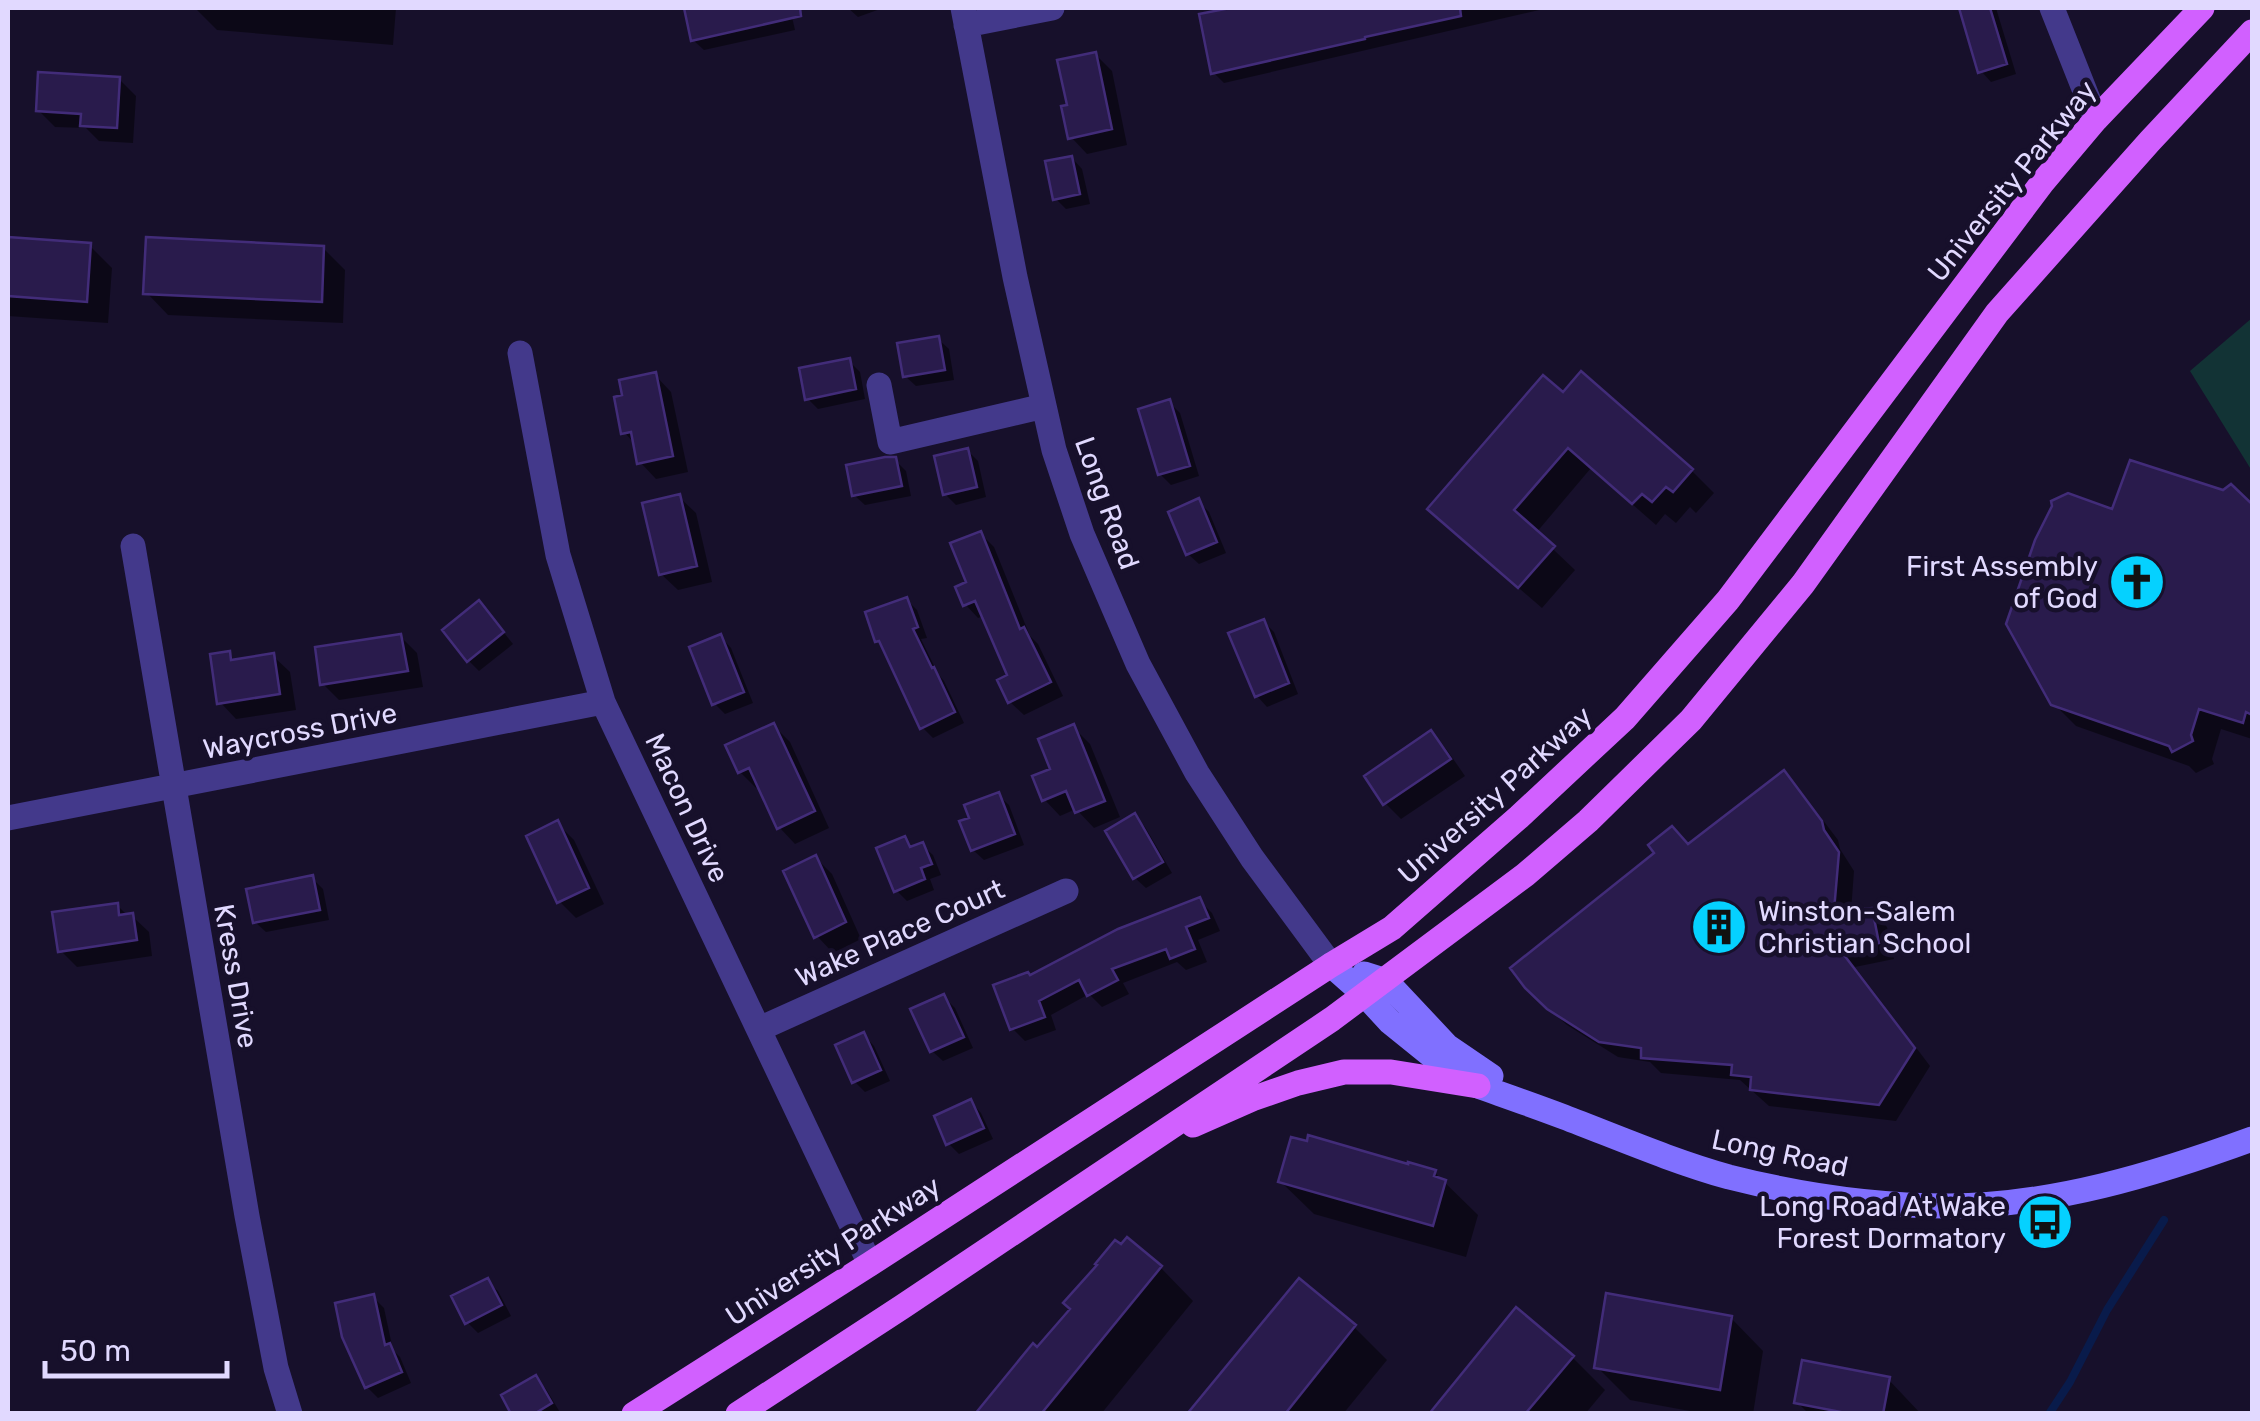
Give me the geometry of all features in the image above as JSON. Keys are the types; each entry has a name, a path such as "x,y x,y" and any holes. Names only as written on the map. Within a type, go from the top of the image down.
{"main road":[{"name":"University Parkway","path":"634,1414 1392,928 1519,817 1625,718 1728,600 2042,183 2096,119 2202,8"},
{"path":"738,1414 1376,988 1588,821 1690,720 1804,584 1997,313 2252,32"},
{"name":"Long Road","path":"1331,964 1376,988 1447,1046 1536,1107"},
{"name":"Long Road","path":"1376,988 1390,1022 1446,1068 1478,1086 1628,1144 1728,1176 1824,1196 1938,1205 2009,1202 2104,1186 2252,1139"},
{"path":"1168,1128 1198,1124 1252,1099 1344,1072 1392,1072 1478,1086"}],"street":[{"path":"964,16 1052,8"},
{"path":"2052,8 2096,119"},
{"name":"Long Road","path":"964,16 1011,260 1054,450 1082,534 1138,664 1197,773 1252,858 1331,964"},
{"name":"Macon Drive","path":"520,353 558,555 603,702 870,1264"},
{"path":"879,386 890,442 1044,406"},
{"name":"Kress Drive","path":"132,546 246,1216 276,1368 290,1414"},
{"name":"Waycross Drive","path":"8,818 603,702"},
{"name":"Wake Place Court","path":"759,1030 1066,891"}],"green space":[{"path":"2252,318 2252,471 2190,371"}],"building":[{"path":"684,8 800,8 801,16 691,41"},
{"path":"1230,8 1460,8 1461,16 1211,74 1199,14"},
{"path":"1959,8 1990,8 2007,64 1978,73"},
{"path":"1096,52 1112,129 1068,139 1061,106 1067,105 1057,60"},
{"path":"38,72 120,77 117,128 80,126 81,114 36,111"},
{"path":"1072,156 1080,194 1053,200 1045,161"},
{"path":"8,237 91,243 87,302 8,296"},
{"path":"146,237 324,246 322,302 143,294"},
{"path":"939,336 945,370 903,377 897,343"},
{"path":"850,358 856,389 805,400 799,368"},
{"path":"1581,371 1693,469 1673,492 1666,487 1652,502 1642,494 1632,504 1568,448 1514,510 1555,546 1518,588 1427,509 1543,375 1563,392"},
{"path":"656,372 673,456 637,464 631,432 621,434 614,397 622,395 619,380"},
{"path":"1170,399 1190,466 1158,475 1138,409"},
{"path":"968,448 977,487 943,495 934,456"},
{"path":"896,457 902,486 852,496 846,465"},
{"name":"First Assembly of God","path":"2130,460 2223,490 2231,484 2252,504 2252,715 2246,712 2243,723 2199,709 2191,735 2193,741 2172,752 2169,746 2051,705 2006,624 2051,501 2068,493 2112,509"},
{"path":"680,494 697,566 659,575 642,503"},
{"path":"1199,498 1217,542 1186,555 1168,512"},
{"path":"981,531 1020,629 1024,627 1051,682 1008,703 997,680 1007,675 975,601 963,606 955,587 966,582 950,543"},
{"path":"907,597 918,627 913,629 955,712 920,729 879,641 875,642 865,612"},
{"path":"479,600 504,632 467,662 442,630"},
{"path":"1264,619 1289,683 1255,697 1228,633"},
{"path":"401,634 408,671 320,685 315,647"},
{"path":"721,634 744,692 712,705 689,647"},
{"path":"230,651 231,660 274,653 280,694 217,704 210,654"},
{"path":"774,723 815,811 777,829 749,768 738,773 725,745"},
{"path":"1074,724 1105,801 1075,813 1066,791 1042,801 1032,776 1050,769 1038,739"},
{"path":"1431,730 1451,759 1383,805 1364,776"},
{"name":"Winston-Salem Christian School","path":"1784,770 1822,821 1839,852 1834,911 1872,908 1879,943 1841,951 1915,1048 1879,1105 1750,1090 1751,1077 1731,1075 1732,1065 1641,1058 1641,1048 1599,1042 1547,1009 1510,968 1654,853 1648,845 1672,826 1688,844"},
{"path":"999,792 1015,834 971,851 959,821 969,818 964,805"},
{"path":"1135,813 1163,862 1133,879 1105,831"},
{"path":"558,820 589,888 557,903 526,836"},
{"path":"905,836 910,847 923,842 932,864 921,868 925,879 894,892 876,848"},
{"path":"816,855 846,922 814,938 783,871"},
{"path":"313,875 320,910 253,923 246,889"},
{"path":"1200,897 1209,918 1186,927 1195,949 1170,959 1166,949 1112,969 1118,980 1087,996 1079,980 1039,1001 1045,1017 1010,1030 993,985 1028,972 1030,975 1118,929"},
{"path":"118,903 119,915 133,913 137,940 58,952 52,912"},
{"path":"944,994 964,1037 930,1052 910,1009"},
{"path":"864,1032 881,1070 852,1083 835,1045"},
{"path":"971,1099 984,1128 946,1145 934,1116"},
{"path":"1308,1135 1436,1170 1434,1176 1446,1180 1433,1226 1278,1182 1291,1137 1307,1141"},
{"path":"1127,1237 1162,1266 1041,1414 975,1414 1033,1343 1037,1347 1070,1309 1063,1303 1115,1240 1121,1244"},
{"path":"488,1278 502,1305 465,1324 451,1296"},
{"path":"1299,1278 1356,1325 1285,1414 1187,1414"},
{"path":"1606,1293 1732,1316 1720,1390 1594,1368"},
{"path":"374,1294 385,1345 390,1343 402,1372 365,1388 342,1337 335,1303"},
{"path":"1516,1307 1574,1356 1525,1414 1429,1414"},
{"path":"1802,1360 1890,1377 1883,1414 1851,1414 1794,1403"},
{"path":"536,1375 552,1403 534,1414 511,1414 501,1395"}],"waterway":[{"path":"2049,1414 2107,1310 2164,1220"}],"place":[{"name":"First Assembly of God","path":"2137,582"},
{"name":"Winston-Salem Christian School","path":"1719,927"},
{"name":"Long Road At Wake Forest Dormatory","path":"2045,1222"}]}
